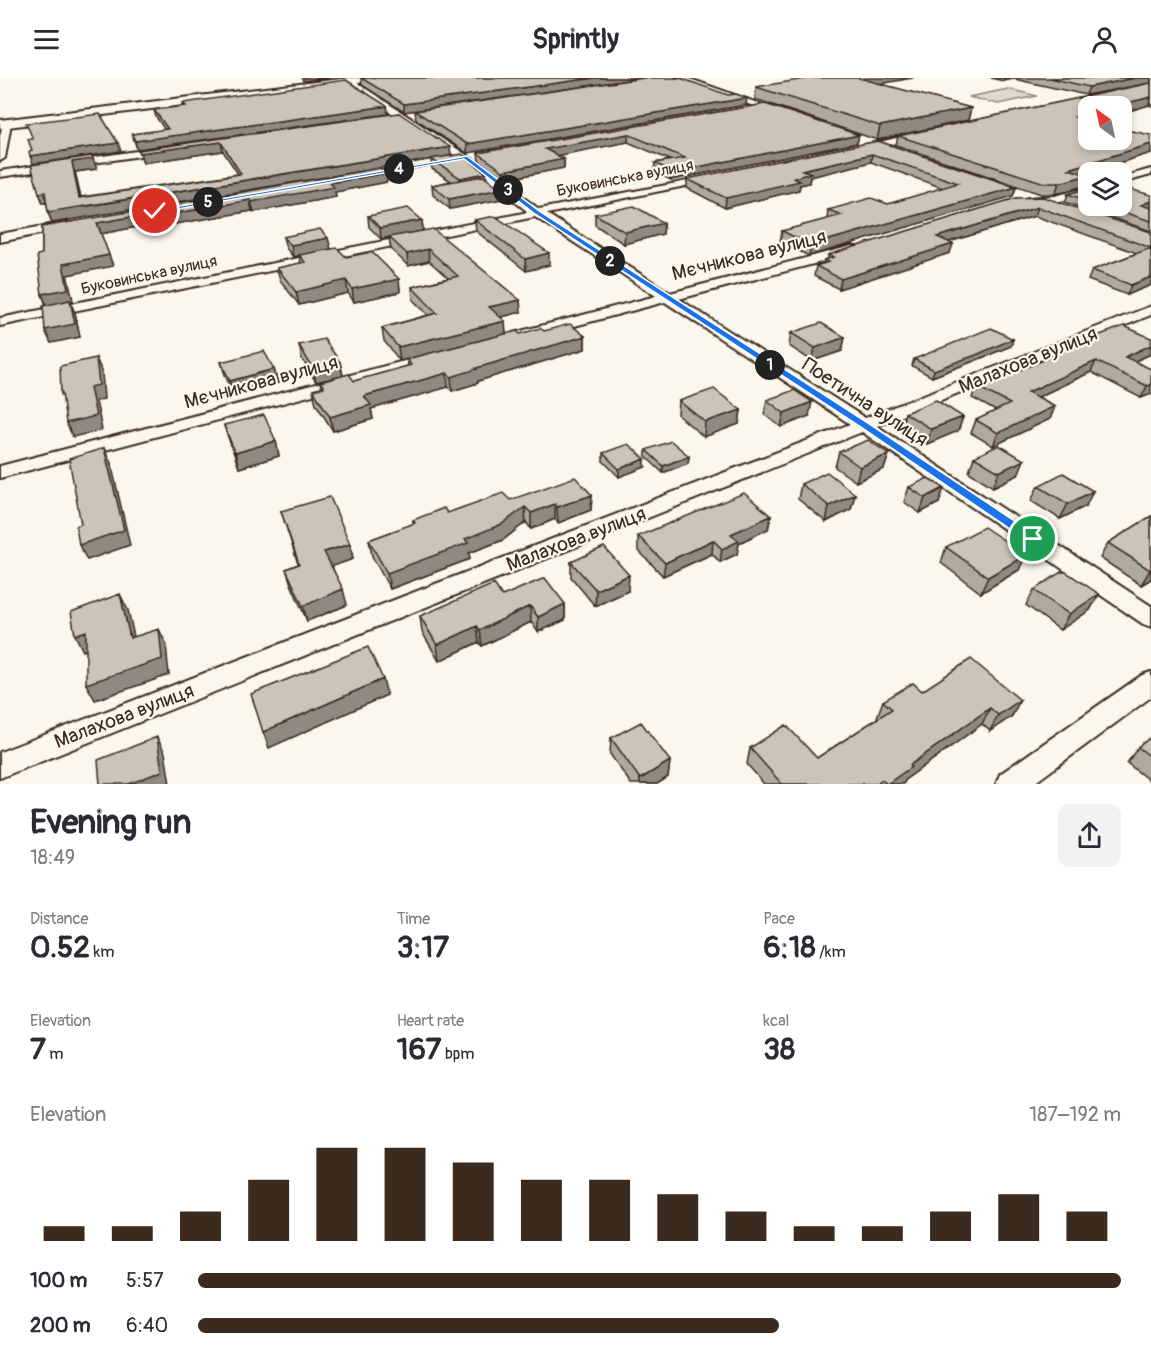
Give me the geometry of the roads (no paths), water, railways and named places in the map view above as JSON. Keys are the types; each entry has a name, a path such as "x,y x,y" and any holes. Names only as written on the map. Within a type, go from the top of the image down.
{"main road":[{"path":"4,124 374,78"}],"street":[{"path":"680,78 785,114"},
{"name":"Поетична вулиця","path":"350,80 401,116 471,157 537,213 864,425 1151,618"},
{"path":"740,110 763,106"},
{"path":"0,158 4,124"},
{"path":"851,150 932,133"},
{"path":"852,137 897,152"},
{"path":"0,174 180,148"},
{"path":"349,178 471,157"},
{"path":"1132,177 1151,172"},
{"name":"Буковинська вулиця","path":"0,322 723,175"},
{"path":"1016,197 1041,200 1056,199 1078,193"},
{"path":"1041,200 1064,208"},
{"path":"0,238 81,224"},
{"name":"Мєчникова вулиця","path":"504,340 864,246"},
{"name":"Малахова вулиця","path":"0,765 1151,310"},
{"name":"Мєчникова вулиця","path":"0,472 447,355"},
{"path":"1010,784 1151,683"}]}
